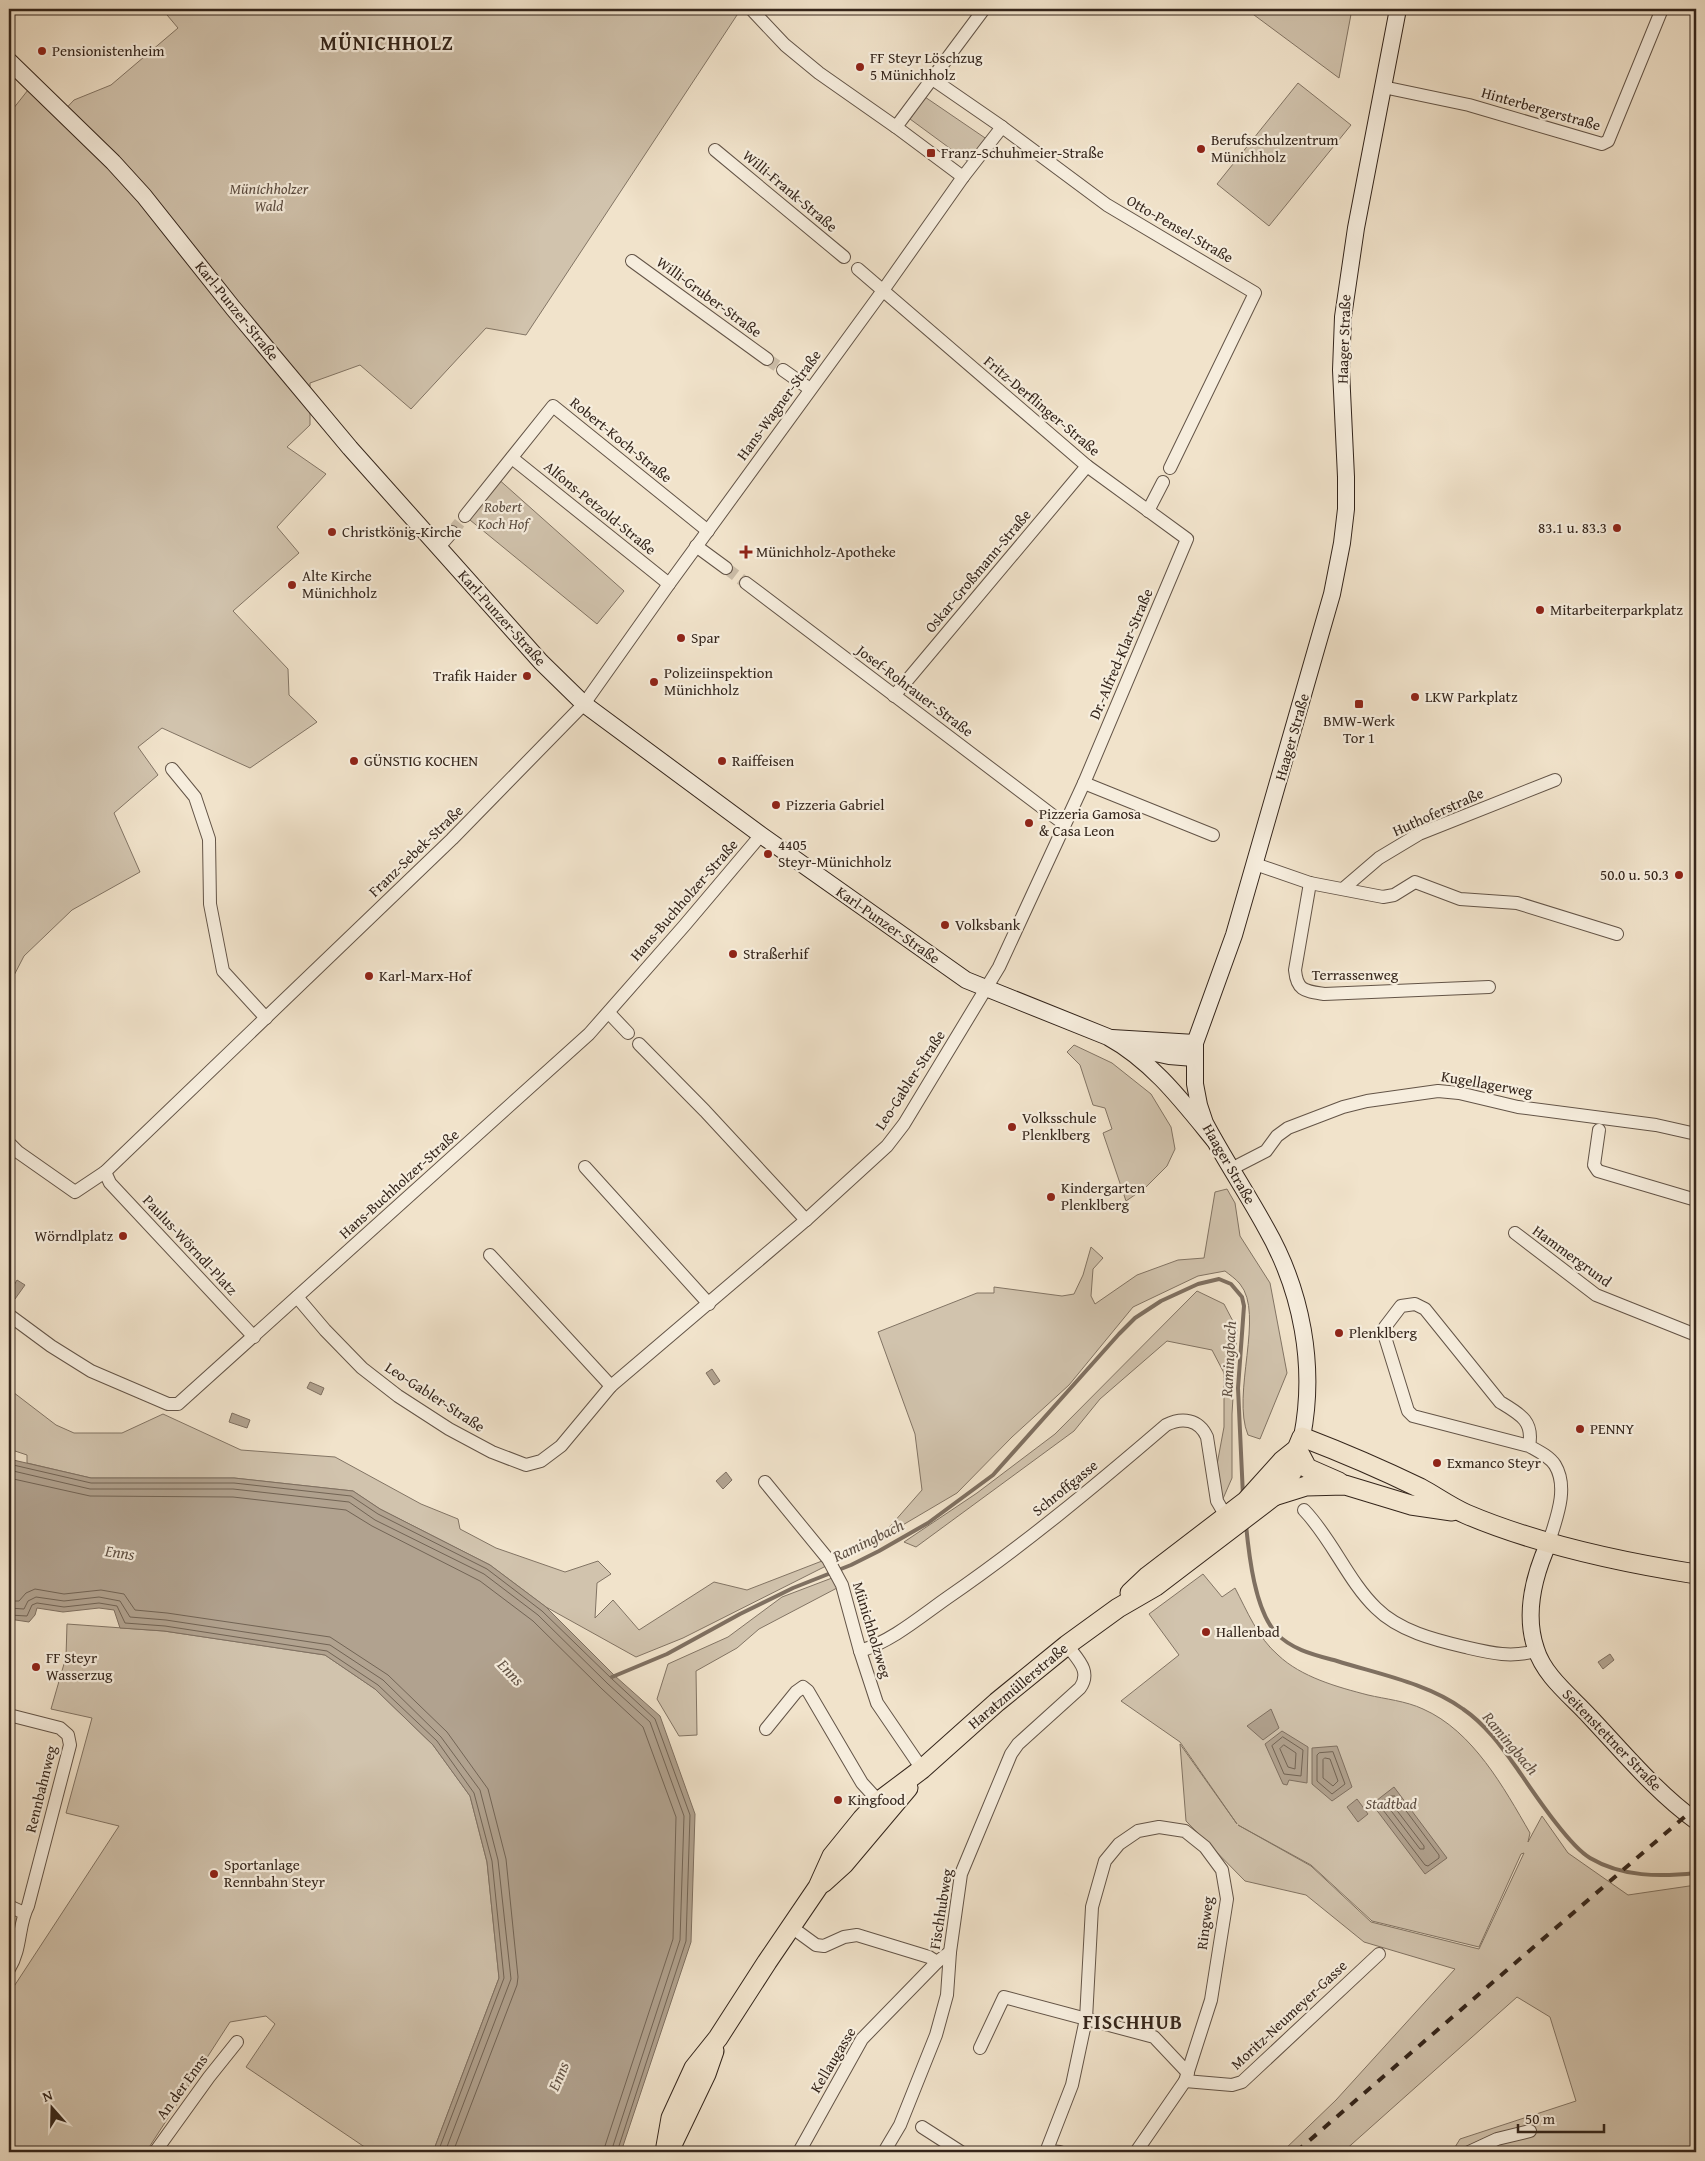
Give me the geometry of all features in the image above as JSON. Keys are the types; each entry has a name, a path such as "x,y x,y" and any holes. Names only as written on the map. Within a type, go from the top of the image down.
{"main road":[{"name":"Haager Straße","path":"1299,1443 1306,1416 1307,1386 1304,1334 1298,1308 1280,1254 1214,1140 1199,1105 1194,1084 1194,1050 1234,936 1320,642 1342,544 1346,477 1341,370 1343,317 1356,228 1398,9"},
{"name":"Karl-Punzer-Straße","path":"9,61 113,162 144,196 233,308 343,441 541,662 584,704 761,835 948,969 966,980 1108,1037 1125,1046 1171,1088 1214,1140"},
{"name":"Karl-Punzer-Straße","path":"1108,1037 1194,1050"},
{"name":"Karl-Punzer-Straße","path":"1125,1046 1169,1056 1194,1050"},
{"name":"Haratzmüllerstraße","path":"666,2152 671,2118 694,2068 718,2038 818,1886 844,1864 884,1807 922,1769 997,1702 1067,1645 1118,1608 1156,1586 1230,1519 1299,1443"},
{"path":"1299,1443 1307,1468 1346,1485 1411,1505 1465,1513"},
{"path":"1274,1496 1292,1472 1299,1443"},
{"path":"1299,1443 1420,1488 1465,1513 1549,1542 1625,1562 1696,1574"},
{"path":"1274,1496 1306,1486 1346,1485"},
{"name":"Haratzmüllerstraße","path":"1230,1519 1274,1496"},
{"name":"Seitenstettner Straße","path":"1549,1542 1537,1572 1530,1607 1530,1624 1536,1651 1542,1664 1655,1786 1696,1821"}],"street":[{"path":"751,9 785,45 819,74 896,127 963,177"},
{"path":"896,127 984,9"},
{"name":"Hinterbergerstraße","path":"1384,87 1470,105 1602,144 1608,141 1662,9"},
{"name":"Otto-Pensel-Straße","path":"931,78 1002,127 1107,205 1255,293 1170,468"},
{"name":"Hans-Wagner-Straße","path":"584,704 668,584 810,388 884,290 963,177 1002,127"},
{"name":"Willi-Frank-Straße","path":"715,150 844,257"},
{"name":"Willi-Gruber-Straße","path":"632,261 767,359"},
{"path":"858,269 884,290"},
{"name":"Fritz-Derflinger-Straße","path":"884,290 1087,466 1187,539"},
{"path":"783,370 810,388"},
{"name":"Robert-Koch-Straße","path":"466,516 553,406 708,531"},
{"name":"Alfons-Petzold-Straße","path":"512,458 668,584"},
{"name":"Oskar-Großmann-Straße","path":"894,696 1087,466"},
{"path":"1148,511 1163,482"},
{"path":"439,548 452,532"},
{"name":"Dr.-Alfred-Klar-Straße","path":"987,989 1084,783 1187,539"},
{"path":"696,546 726,568"},
{"name":"Josef-Rohrauer-Straße","path":"746,583 1064,824"},
{"name":"Franz-Sebek-Straße","path":"9,1143 18,1152 75,1192 105,1172 452,839 584,704"},
{"path":"172,769 195,797 208,839 210,904 223,971 266,1018"},
{"name":"Huthoferstraße","path":"1344,888 1379,858 1419,834 1555,780"},
{"path":"1084,783 1213,835"},
{"name":"Hans-Buchholzer-Straße","path":"9,1315 91,1371 168,1404 178,1404 589,1034 761,835"},
{"path":"1255,864 1310,883 1384,897 1394,895 1415,882 1460,899 1518,903 1617,934"},
{"name":"Terrassenweg","path":"1310,883 1295,970 1296,982 1305,991 1324,994 1490,987"},
{"name":"Leo-Gabler-Straße","path":"296,1297 362,1368 398,1396 450,1429 492,1452 526,1465 541,1461 561,1446 611,1386 806,1220 887,1146 904,1124 987,989"},
{"path":"609,1013 628,1033"},
{"path":"639,1044 705,1111 806,1220"},
{"name":"Kugellagerweg","path":"1231,1170 1266,1151 1277,1136 1298,1124 1359,1103 1438,1091 1459,1093 1518,1107 1656,1125 1696,1134"},
{"path":"1599,1130 1594,1164 1598,1171 1696,1200"},
{"path":"585,1168 709,1304"},
{"name":"Paulus-Wörndl-Platz","path":"105,1172 110,1183 254,1337"},
{"name":"Hammergrund","path":"1515,1234 1596,1295 1696,1335"},
{"path":"490,1255 611,1386"},
{"path":"1529,1446 1531,1436 1529,1425 1515,1411 1500,1402 1425,1309 1410,1303 1401,1306 1385,1327 1384,1337 1410,1414 1529,1446 1555,1465 1561,1484 1560,1506 1549,1542"},
{"name":"Schroffgasse","path":"860,1651 872,1647 905,1627 999,1562 1084,1495 1166,1424 1175,1420 1187,1420 1198,1425 1204,1431 1207,1437 1217,1501 1230,1519"},
{"name":"Münichholzweg","path":"765,1482 828,1559 842,1585 860,1651 877,1703 922,1769"},
{"path":"1304,1510 1317,1525 1368,1599 1384,1615 1419,1633 1440,1641 1506,1655 1517,1656 1536,1651"},
{"name":"Fischhubweg","path":"884,2152 900,2125 936,2035 947,1995 950,1952 961,1874 1011,1754 1018,1744 1080,1688 1084,1681 1086,1675 1084,1667 1067,1645"},
{"path":"766,1729 796,1692 803,1687 808,1690 862,1782 884,1807"},
{"name":"Rennbahnweg","path":"9,1715 60,1728 64,1731 70,1745 28,1906 24,1913 20,1943 9,1969"},
{"name":"Ringweg","path":"1060,2152 1046,2152 1072,2085 1086,2019 1092,1907 1105,1861 1119,1844 1138,1832 1159,1827 1185,1831 1205,1847 1222,1870 1227,1899 1211,2000 1186,2077 1136,2152"},
{"path":"9,1906 24,1913"},
{"name":"Fischhubweg","path":"790,1926 816,1946 824,1946 844,1937 857,1935 929,1957 937,1962"},
{"name":"Kellaugasse","path":"799,2152 862,2039 937,1962 950,1952"},
{"name":"Moritz-Neumeyer-Gasse","path":"1186,2077 1232,2086 1242,2082 1379,1954"},
{"path":"980,2048 1004,1997 1154,2037 1186,2077"},
{"name":"An der Enns","path":"155,2152 218,2064 237,2042"},
{"path":"922,2127 961,2152"},
{"path":"1469,2152 1497,2139 1530,2130"}],"green space":[{"name":"Münichholzer Wald","path":"162,9 736,9 739,12 526,335 486,328 411,409 360,365 310,383 310,425 287,447 326,474 277,527 299,553 233,611 288,669 289,695 317,722 250,768 162,728 138,747 158,775 114,813 140,872 72,910 24,956 9,985 9,114 28,90 57,118 74,100 111,85 178,28"},
{"path":"1246,9 1352,9 1339,78"},
{"path":"1298,83 1351,125 1269,226 1217,184"},
{"path":"925,97 991,142 974,166 910,119"},
{"name":"Robert Koch Hof","path":"496,477 624,591 597,624 470,520"},
{"path":"1074,1045 1112,1063 1151,1094 1171,1127 1175,1149 1167,1166 1145,1188 1126,1201 1103,1133 1112,1129 1105,1108 1093,1105 1080,1065 1067,1052"},
{"path":"1227,1189 1235,1203 1240,1236 1270,1283 1287,1373 1260,1439 1248,1435 1244,1418 1243,1398 1249,1334 1247,1297 1240,1284 1225,1271 1198,1276 1133,1307 1069,1385 1012,1437 957,1493 879,1539 922,1490 915,1434 878,1332 977,1293 994,1293 994,1287 1062,1296 1074,1294 1083,1275 1091,1247 1103,1258 1093,1269 1091,1296 1095,1304 1137,1275 1178,1260 1204,1258 1215,1192"},
{"path":"1197,1291 1224,1304 1237,1329 1232,1414 1232,1478 1222,1501 1216,1470 1224,1427 1224,1373 1212,1350 1167,1341 1100,1399 1074,1431 916,1547 904,1542 977,1493 1055,1434"},
{"path":"9,1389 56,1425 74,1433 122,1433 163,1414 241,1450 335,1457 421,1504 458,1519 460,1529 496,1548 565,1572 598,1561 611,1574 597,1583 595,1618 613,1600 639,1630 714,1582 747,1590 822,1561 826,1566 683,1638 636,1657 546,1607 490,1565 380,1509 353,1491 234,1478 91,1478 27,1463 27,1455 9,1449"},
{"name":"Stadtbad","path":"1203,1574 1222,1597 1235,1588 1265,1641 1287,1663 1308,1675 1344,1688 1416,1706 1441,1719 1457,1731 1486,1762 1498,1780 1530,1833 1528,1842 1542,1816 1568,1853 1628,1895 1696,1885 1696,2152 1452,2152 1460,2139 1576,2101 1550,2017 1517,1997 1343,2152 1282,2152 1336,2100 1455,1969 1364,1942 1306,1895 1245,1881 1186,1821 1180,1744 1237,1824 1180,1742 1121,1701 1179,1655 1149,1614","holes":["1238,1825 1311,1865 1372,1921 1479,1947 1521,1854 1524,1853 1479,1949 1371,1922 1311,1866"]},
{"path":"832,1578 837,1588 759,1629 737,1648 696,1671 697,1735 679,1736 657,1699 668,1664 728,1637 782,1597"},
{"path":"67,1624 164,1631 325,1655 375,1689 433,1745 470,1796 487,1862 499,1978 433,2152 372,2152 246,2067 275,2024 266,2016 230,2022 146,2152 9,2152 9,1994 119,1826 66,1813 92,1718 51,1709 66,1657"}],"water":[{"path":"17,1280 25,1285 15,1299 9,1294"},
{"path":"712,1369 720,1381 714,1385 706,1373"},
{"path":"310,1382 324,1388 321,1395 307,1388"},
{"path":"232,1413 250,1420 247,1428 229,1422"},
{"name":"Enns","path":"9,1459 91,1478 234,1478 353,1491 380,1509 490,1565 546,1607 615,1676 660,1716 695,1814 691,1942 621,2152 433,2152 499,1978 487,1862 470,1796 433,1745 375,1689 325,1655 164,1631 120,1628 114,1610 99,1608 63,1612 37,1608 35,1615 29,1622 9,1619"},
{"path":"726,1472 732,1480 723,1489 716,1481"},
{"path":"1610,1654 1614,1660 1603,1669 1598,1662"},
{"path":"1271,1709 1279,1728 1263,1740 1247,1726"},
{"path":"1282,1731 1308,1747 1307,1783 1289,1780 1287,1785 1283,1784 1265,1744"},
{"path":"1337,1746 1352,1787 1332,1801 1312,1784 1312,1748"},
{"path":"1394,1787 1447,1858 1425,1874 1372,1804"},
{"path":"1357,1799 1368,1814 1358,1822 1347,1807"}],"waterway":[{"name":"Ramingbach","path":"612,1677 667,1654 740,1614 793,1588 851,1565 928,1523 993,1475 1135,1318 1161,1301 1198,1284 1219,1279 1231,1284 1242,1297 1244,1306 1238,1388 1243,1496"},
{"name":"Ramingbach","path":"1246,1525 1251,1567 1258,1597 1269,1623 1282,1639 1312,1654 1385,1675 1434,1692 1463,1709 1492,1736 1561,1830 1571,1842 1590,1858 1615,1869 1641,1874 1669,1875 1696,1873"}],"tunnel":[{"path":"767,359 783,370"},
{"path":"452,532 465,516"},
{"path":"726,568 746,583"}],"railway":[{"path":"1296,2152 1696,1807"}],"place":[{"name":"Pensionistenheim","path":"42,51"},
{"name":"FF Steyr Löschzug 5 Münichholz","path":"860,67"},
{"name":"Berufsschulzentrum Münichholz","path":"1201,149"},
{"name":"Franz-Schuhmeier-Straße","path":"931,153"},
{"name":"83.1 u. 83.3","path":"1617,528"},
{"name":"Christkönig-Kirche","path":"332,532"},
{"name":"Münichholz-Apotheke","path":"746,552"},
{"name":"Alte Kirche Münichholz","path":"292,585"},
{"name":"Mitarbeiterparkplatz","path":"1540,610"},
{"name":"Spar","path":"681,638"},
{"name":"Trafik Haider","path":"527,676"},
{"name":"Polizeiinspektion Münichholz","path":"654,682"},
{"name":"LKW Parkplatz","path":"1415,697"},
{"name":"BMW-Werk Tor 1","path":"1359,704"},
{"name":"GÜNSTIG KOCHEN","path":"354,761"},
{"name":"Raiffeisen","path":"722,761"},
{"name":"Pizzeria Gabriel","path":"776,805"},
{"name":"Pizzeria Gamosa & Casa Leon","path":"1029,823"},
{"name":"4405 Steyr-Münichholz","path":"768,854"},
{"name":"50.0 u. 50.3","path":"1679,875"},
{"name":"Volksbank","path":"945,925"},
{"name":"Straßerhif","path":"733,954"},
{"name":"Karl-Marx-Hof","path":"369,976"},
{"name":"Volksschule Plenklberg","path":"1012,1127"},
{"name":"Kindergarten Plenklberg","path":"1051,1197"},
{"name":"Wörndlplatz","path":"123,1236"},
{"name":"Plenklberg","path":"1339,1333"},
{"name":"PENNY","path":"1580,1429"},
{"name":"Exmanco Steyr","path":"1437,1463"},
{"name":"Hallenbad","path":"1206,1632"},
{"name":"FF Steyr Wasserzug","path":"36,1667"},
{"name":"Kingfood","path":"838,1800"},
{"name":"Sportanlage Rennbahn Steyr","path":"214,1874"}],"district":[{"name":"MÜNICHHOLZ","path":"387,43"},
{"name":"FISCHHUB","path":"1133,2022"}]}
